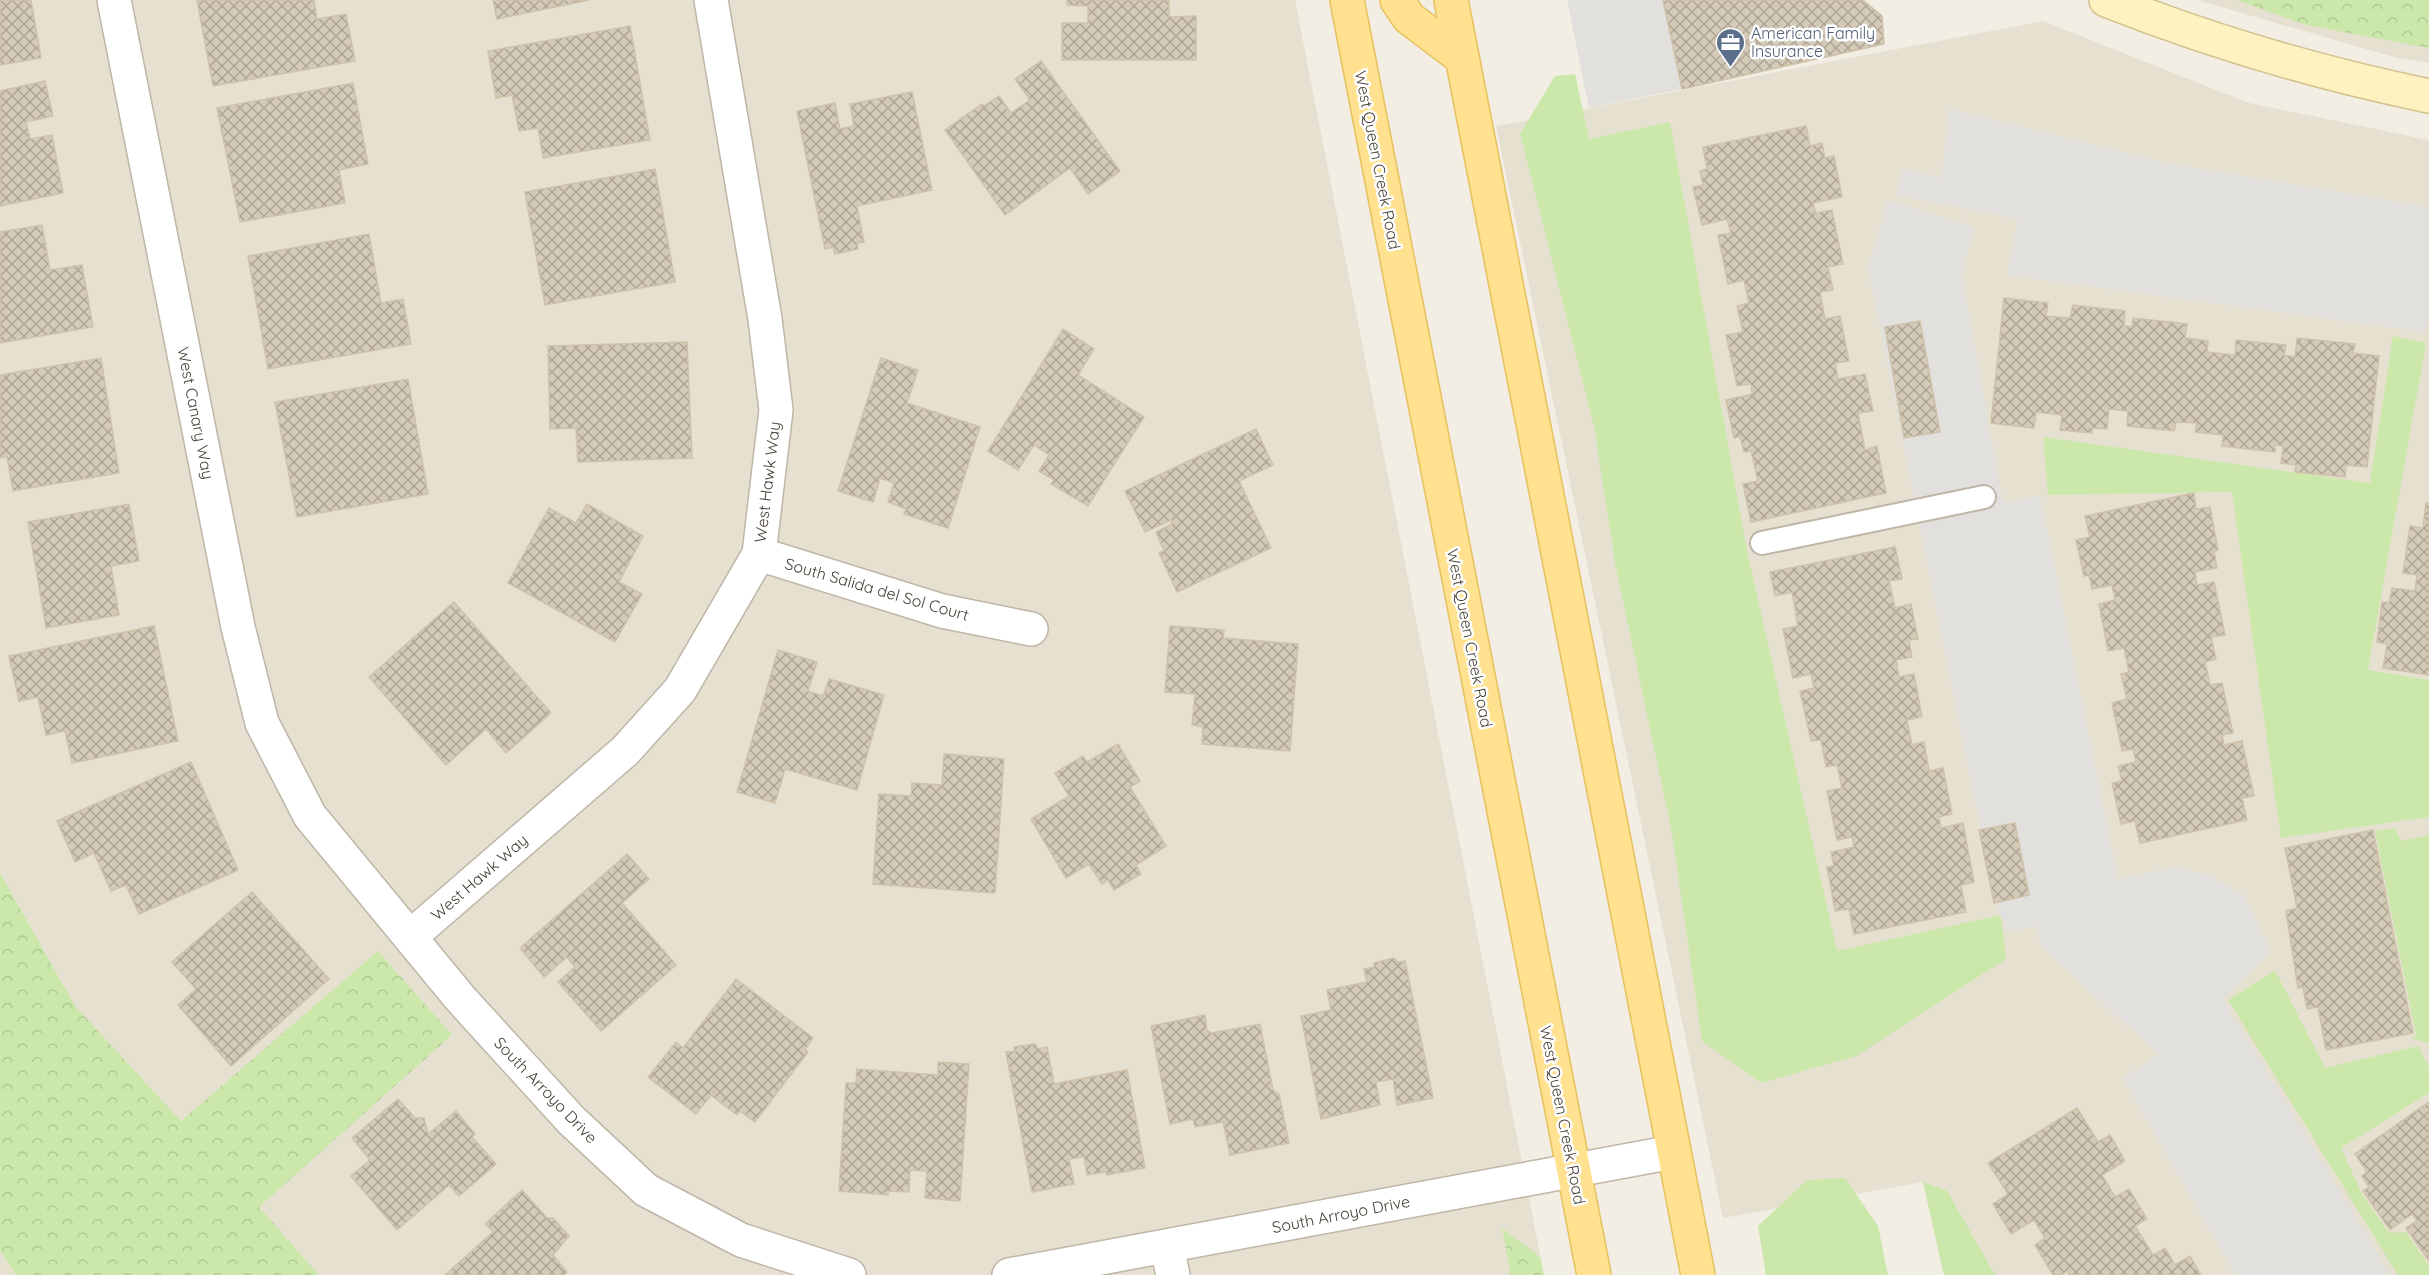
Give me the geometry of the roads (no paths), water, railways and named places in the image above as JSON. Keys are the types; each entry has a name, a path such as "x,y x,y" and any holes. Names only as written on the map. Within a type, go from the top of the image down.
{"main road":[{"name":"West Queen Creek Road","path":"1347,0 1594,1275"},
{"path":"1397,0 1409,18 1462,58"},
{"path":"1451,0 1698,1275"}],"street":[{"name":"West Canary Way","path":"114,0 238,627 262,723 310,816"},
{"name":"West Hawk Way","path":"410,937 625,751 680,690 759,554 776,410 765,319 711,0"},
{"path":"2106,0 2185,31 2272,58 2335,76 2429,96"},
{"name":"South Salida del Sol Court","path":"759,554 942,611 1031,629"},
{"name":"South Arroyo Drive","path":"310,816 460,998 571,1120 646,1190 741,1240 849,1275"},
{"name":"South Arroyo Drive","path":"1009,1275 1170,1261 1574,1171 1673,1152"}],"lane":[{"path":"1762,543 1984,497"}],"place":[{"name":"American Family Insurance","path":"1730,68"}]}
